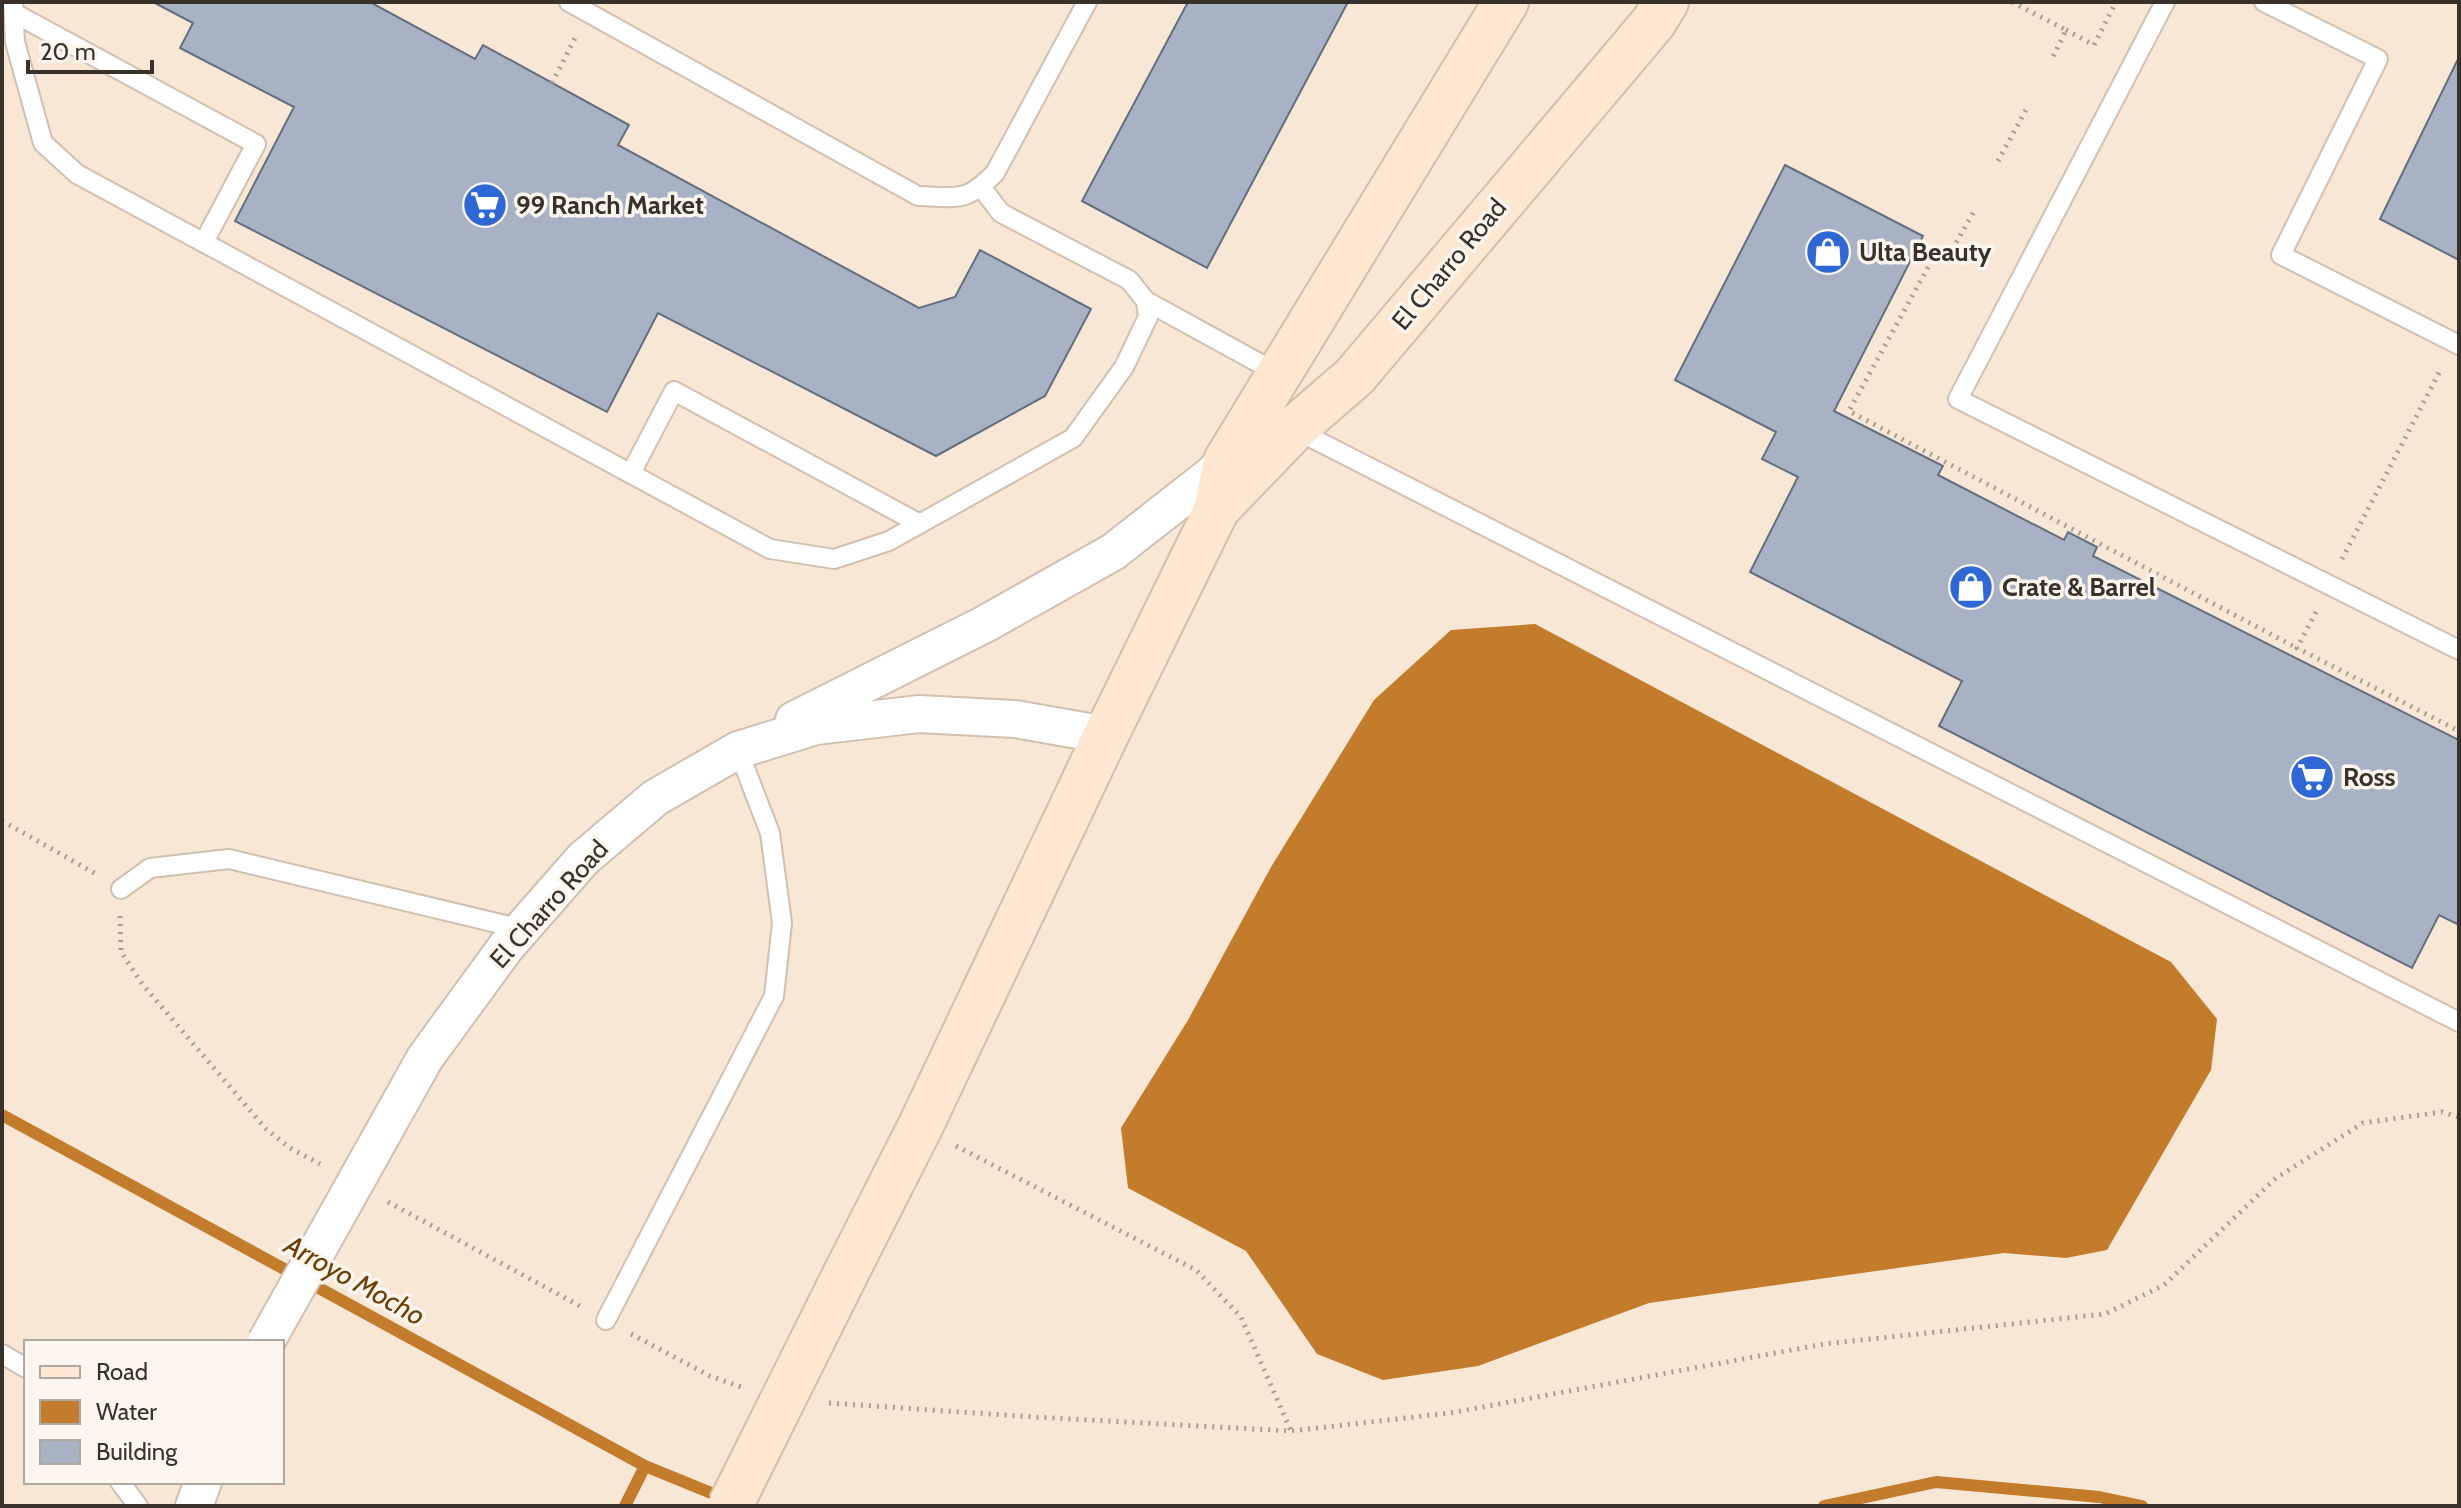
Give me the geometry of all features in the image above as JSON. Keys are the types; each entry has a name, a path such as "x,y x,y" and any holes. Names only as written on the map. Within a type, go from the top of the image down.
{"street":[{"name":"El Charro Road","path":"730,1506 920,1127 1216,511 1226,461 1506,2"},
{"name":"El Charro Road","path":"1216,511 1294,429 1355,376 1653,23 1666,2"},
{"path":"738,750 985,624 1113,552 1226,461"},
{"name":"El Charro Road","path":"267,1340 425,1058 522,929 583,859 655,798 738,750 816,726 919,714 1015,719 1106,735"}],"lane":[{"path":"569,2 918,196 967,197 995,173 1087,2"},
{"path":"2165,2 1958,399 2459,650"},
{"path":"2264,2 2378,59 2281,255 2459,345"},
{"path":"13,8 15,42 43,143 77,174 770,549 834,559 889,541 1073,438 1124,367 1148,317 1146,301"},
{"path":"13,8 256,144 204,242"},
{"path":"981,187 1001,213 1129,280 1146,301 1279,374"},
{"path":"631,473 674,391 920,524"},
{"path":"1294,429 2459,1022"},
{"path":"606,1320 774,996 782,923 770,833 738,750"},
{"path":"121,889 150,868 229,859 522,929"},
{"path":"2,1354 24,1367"},
{"path":"122,1484 138,1506"}],"path":[{"path":"2012,2 2094,45 2116,2"},
{"path":"2051,61 2066,30"},
{"path":"1998,161 2028,106"},
{"path":"2342,560 2441,369"},
{"path":"2316,612 2297,648 2459,731"},
{"path":"2,821 121,889"},
{"path":"920,1127 1196,1270 1241,1317 1291,1431 1450,1413 1824,1344 2105,1314 2164,1285 2276,1178 2363,1123 2442,1112 2459,1117"}],"water":[{"path":"1535,624 2171,962 2217,1019 2211,1070 2107,1250 2066,1258 2004,1253 1649,1303 1478,1366 1383,1380 1317,1354 1246,1251 1128,1188 1121,1128 1188,1020 1271,867 1374,700 1451,630"}],"building":[{"path":"153,2 370,2 475,59 483,45 629,125 618,145 919,308 955,297 980,250 1091,309 1045,396 936,456 658,313 607,412 235,221 294,107 180,48 193,23"},
{"path":"1188,2 1348,2 1207,268 1082,201"},
{"path":"2459,57 2459,260 2380,219"},
{"path":"1785,165 1923,236 1834,411 1943,466 1938,475 2064,540 2068,532 2097,547 2093,556 2459,740 2459,925 2439,915 2412,968 1939,726 1962,681 1750,572 1798,477 1762,459 1776,432 1675,380"}],"waterway":[{"name":"Arroyo Mocho","path":"2,1115 645,1466 625,1506"},
{"path":"645,1466 726,1499"},
{"path":"1824,1506 1936,1482 2099,1497 2142,1506"}],"place":[{"name":"99 Ranch Market","path":"485,205"},
{"name":"Ulta Beauty","path":"1828,252"},
{"name":"Crate & Barrel","path":"1971,587"},
{"name":"Ross","path":"2312,777"}]}
